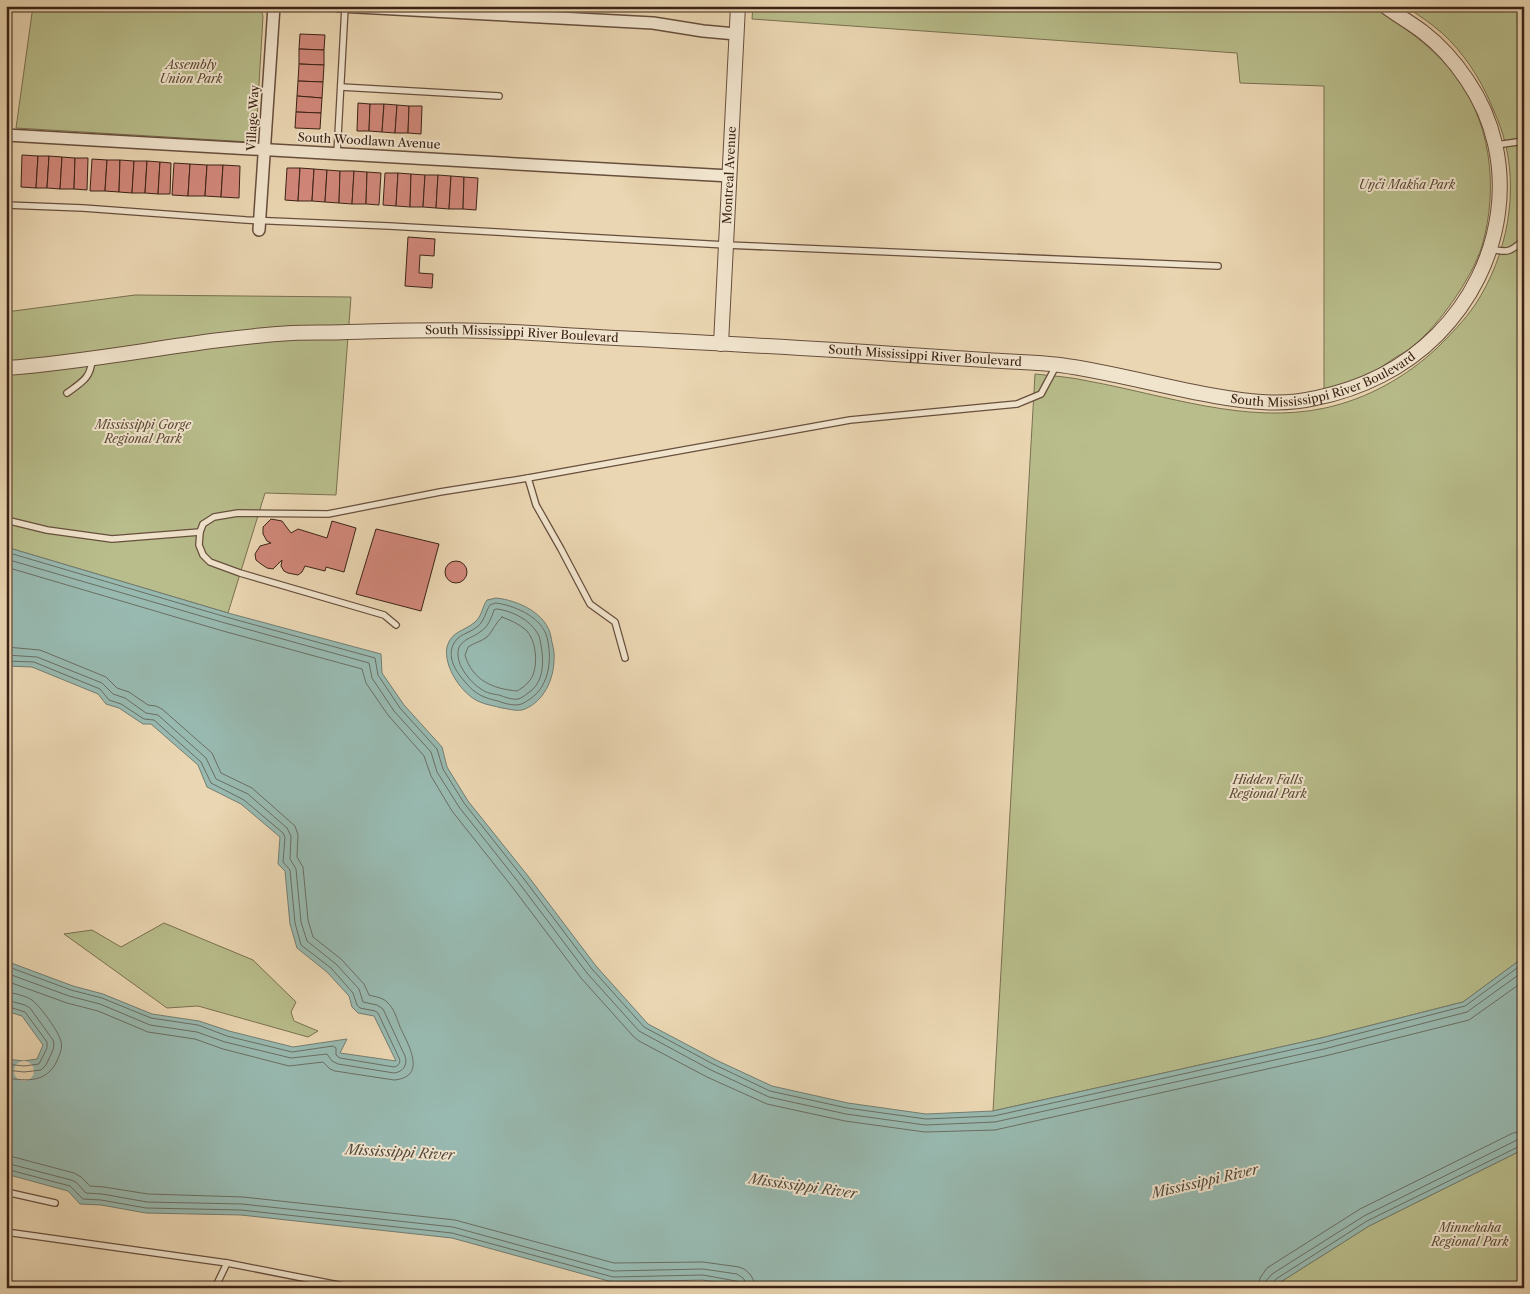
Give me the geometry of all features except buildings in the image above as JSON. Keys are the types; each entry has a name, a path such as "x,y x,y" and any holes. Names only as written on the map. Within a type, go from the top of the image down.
{"street":[{"name":"Village Way","path":"260,225 274,6"},
{"path":"339,6 653,23 736,34"},
{"name":"Montreal Avenue","path":"721,344 738,6"},
{"name":"South Mississippi River Boulevard","path":"6,368 92,359 221,340 291,333 404,330 488,331 890,353 1056,365 1235,400 1264,403 1287,403 1339,393 1368,382 1392,369 1436,336 1454,316 1470,294 1491,249 1499,211 1499,170 1496,145 1468,80 1451,59 1424,33 1385,6"},
{"name":"South Woodlawn Avenue","path":"6,135 730,176"}],"lane":[{"path":"337,154 345,7"},
{"path":"341,86 499,96"},
{"path":"1496,145 1524,141"},
{"path":"6,205 83,208 260,225 612,238 726,245 1218,266"},
{"path":"1491,249 1505,252 1511,250 1524,240"},
{"path":"67,393 89,376 92,359"},
{"path":"396,625 384,616 220,567 210,562 203,555 199,545 203,524 214,517 238,513 328,514 440,492 850,420 1017,404 1041,394 1056,365"},
{"path":"528,478 536,505 590,604 616,622 625,658"},
{"path":"6,520 47,530 112,539 200,532"},
{"path":"6,1192 55,1203"},
{"path":"6,1232 227,1263 354,1288"},
{"path":"215,1288 227,1263"}],"green space":[{"name":"Assembly Union Park","path":"33,6 242,6 261,10 263,16 255,139 250,142 16,128"},
{"name":"Uŋči Makȟa Park","path":"753,6 1372,6 1414,35 1442,60 1465,89 1475,109 1483,131 1490,177 1490,200 1482,246 1470,273 1453,301 1422,338 1370,374 1324,390 1324,86 1240,83 1237,53 752,19"},
{"name":"Hidden Falls Regional Park","path":"1405,6 1524,6 1524,957 1463,1002 1321,1038 993,1111 1035,374 1082,380 1236,411 1296,412 1341,404 1371,393 1399,377 1437,348 1462,322 1475,305 1495,266 1507,223 1510,200 1508,156 1502,131 1487,94 1464,57 1442,33"},
{"name":"Mississippi Gorge Regional Park","path":"135,295 351,297 336,495 265,493 228,613 6,547 6,312"},
{"path":"164,923 253,960 296,1002 291,1012 294,1021 318,1031 308,1037 198,1006 167,1008 64,934 92,930 121,947"},
{"name":"Minnehaha Regional Park","path":"1524,1149 1524,1288 1275,1288 1279,1283 1369,1226"}],"water":[{"name":"Mississippi River","path":"6,547 228,613 381,654 382,673 404,705 442,747 447,767 468,801 596,966 648,1024 716,1060 772,1086 848,1103 926,1114 993,1111 1321,1038 1463,1002 1524,957 1524,1149 1369,1226 1279,1283 1275,1288 750,1288 703,1280 612,1282 452,1238 241,1215 146,1213 101,1205 80,1204 68,1191 6,1174 6,1059 24,1061 37,1059 43,1045 22,1016 6,1011 6,961 73,986 103,994 152,1014 199,1021 229,1031 293,1047 347,1039 340,1053 396,1061 374,1016 358,1013 352,1007 349,996 327,972 297,948 290,924 285,871 278,864 280,837 241,804 207,787 198,765 151,724 143,724 119,708 106,704 98,694 32,667 6,666"},
{"path":"504,599 530,609 544,621 551,637 554,651 554,667 550,682 538,701 522,710 502,708 473,698 455,679 448,663 447,647 449,642 455,634 477,620 487,600"}],"pier":[{"path":"24,1061 31,1064 34,1071 31,1078 24,1081 17,1078 14,1071 17,1064"}]}
